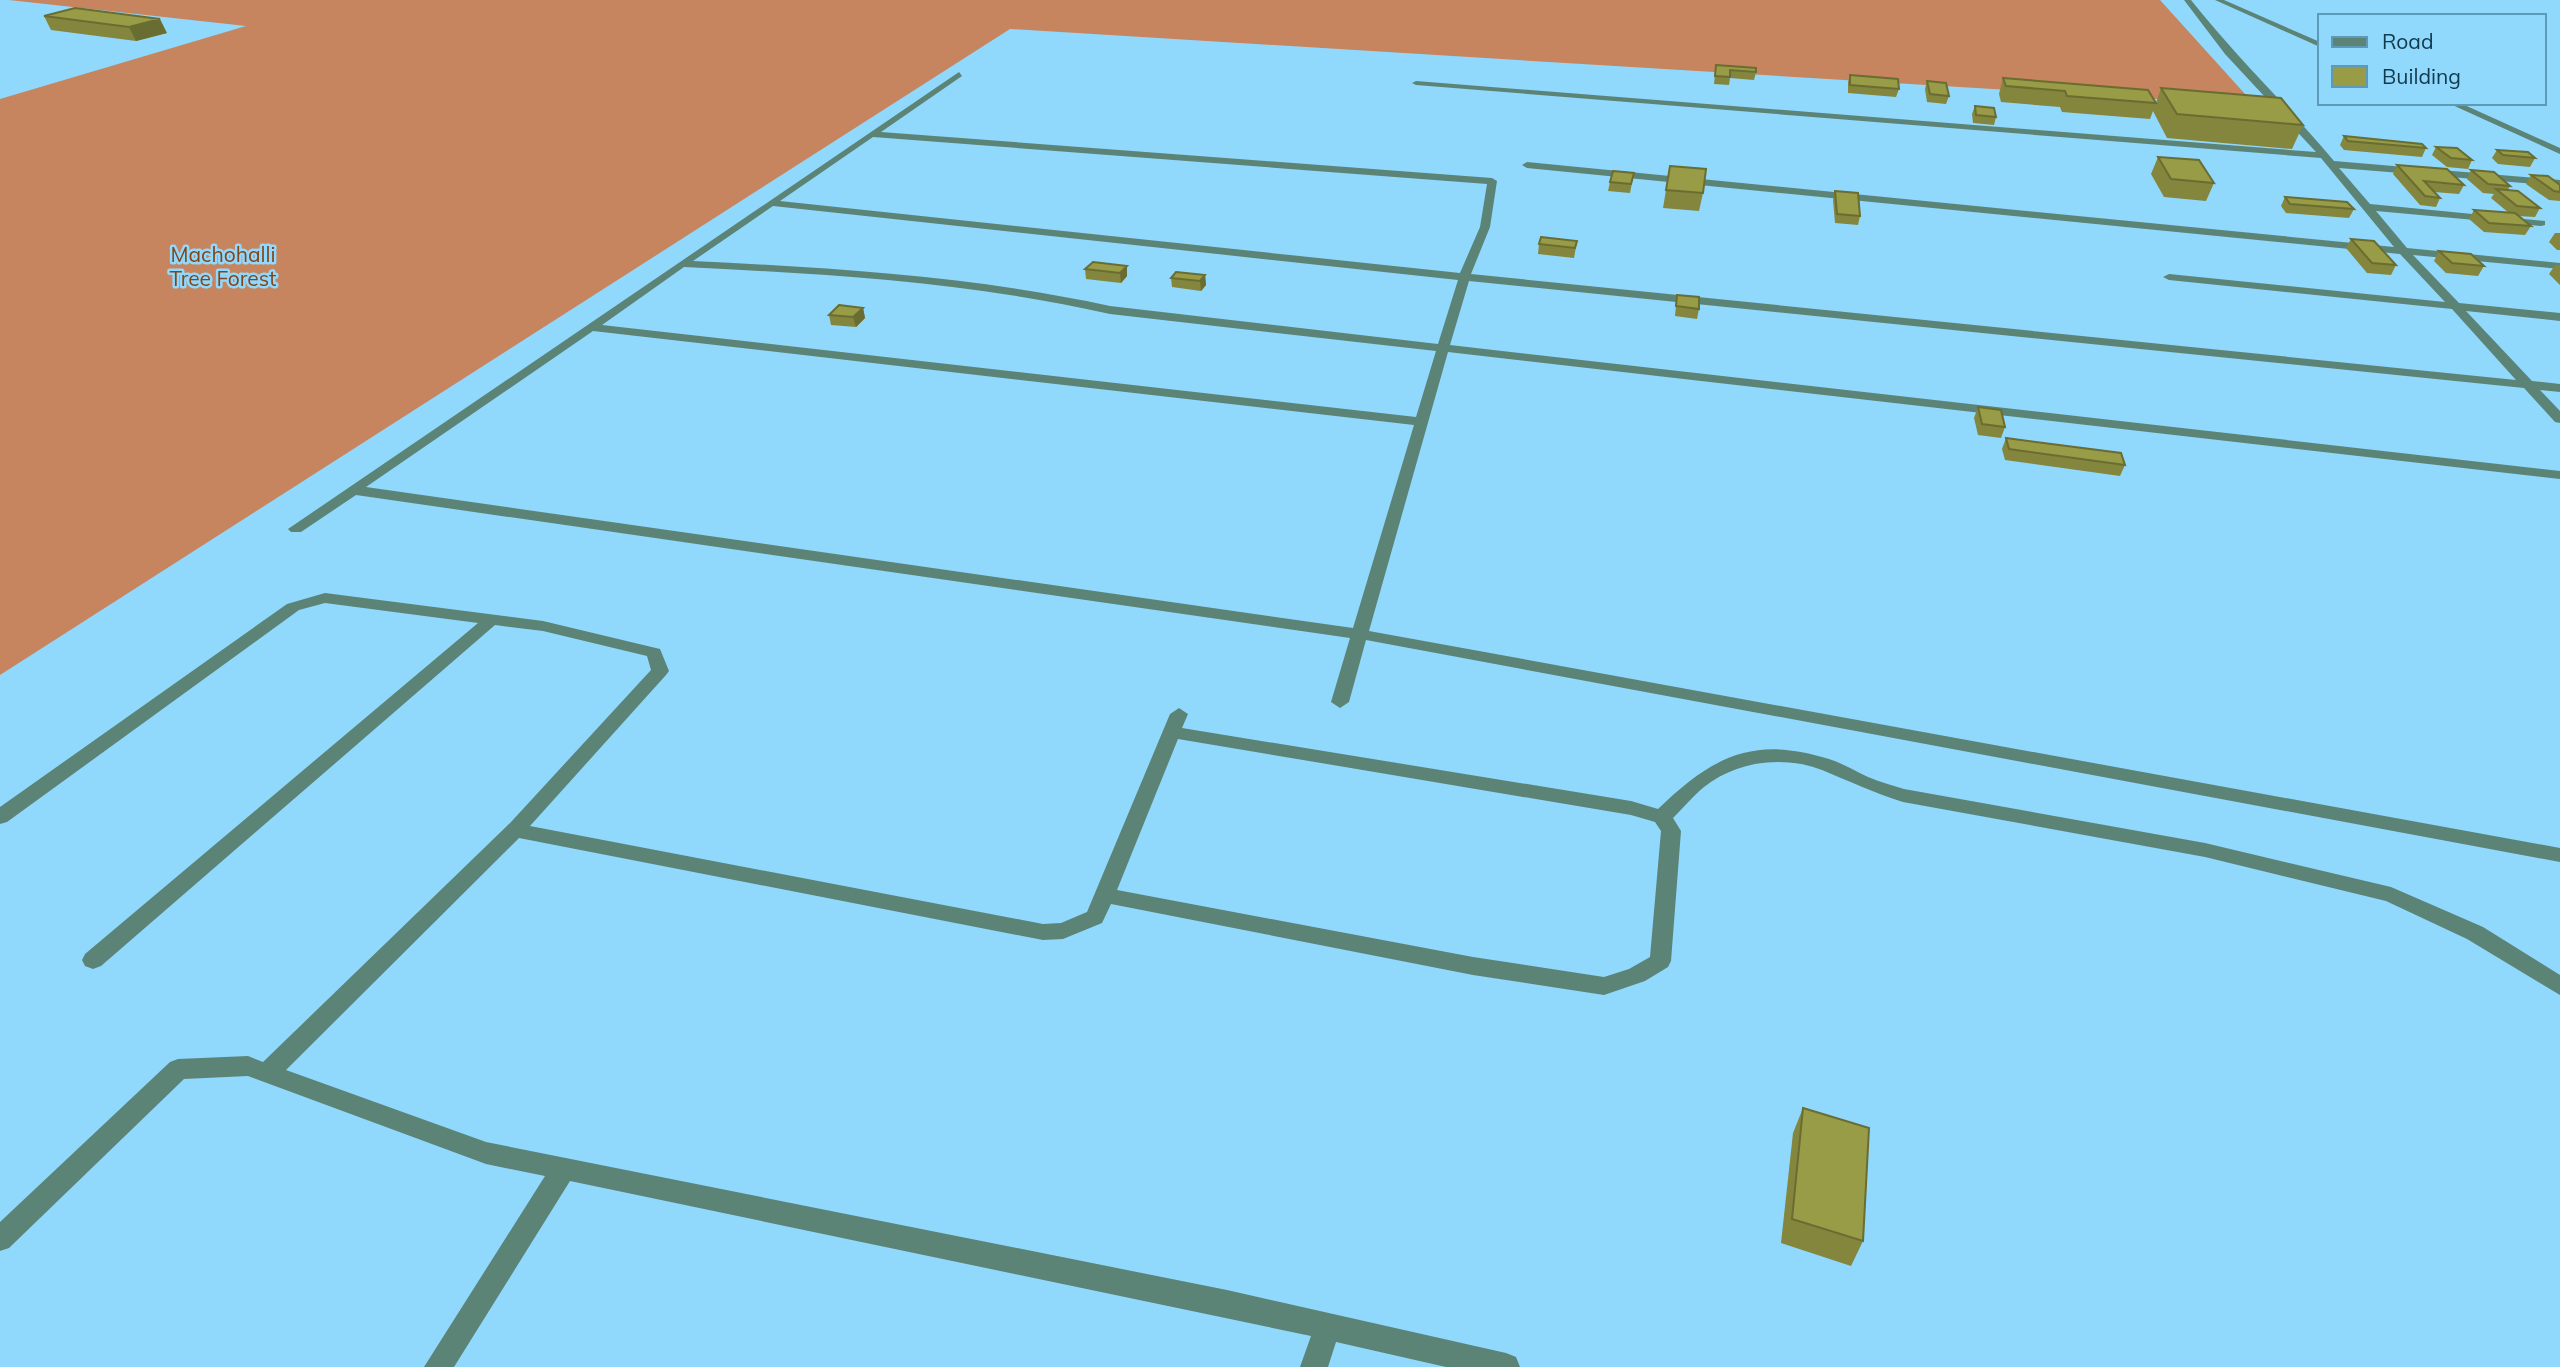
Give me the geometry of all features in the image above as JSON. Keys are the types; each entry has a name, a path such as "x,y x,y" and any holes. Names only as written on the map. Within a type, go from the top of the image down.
{"street":[{"path":"2187,0 2228,52 2302,129 2401,248 2560,419"},
{"path":"2218,0 2318,44"},
{"path":"296,529 959,74"},
{"path":"1416,83 2323,155"},
{"path":"2456,105 2560,151"},
{"path":"872,134 1492,181 1485,227 1464,277 1340,702"},
{"path":"2331,164 2560,183"},
{"path":"1527,165 2401,248 2560,266"},
{"path":"770,203 1464,277 2560,388"},
{"path":"2366,207 2541,223"},
{"path":"681,264 812,270 907,279 1062,298 1110,310 2560,475"},
{"path":"2169,277 2458,309 2560,317"},
{"path":"590,327 1422,422"},
{"path":"353,490 1360,634 2560,855"},
{"path":"0,817 293,607 325,598 543,626 654,653 660,671 623,715 431,914 266,1074"},
{"path":"93,960 491,620"},
{"path":"512,830 1043,932 1063,931 1095,916 1103,895 1175,723 1631,808 1662,817 1671,831 1660,961 1637,975 1604,986 1473,966 1103,895"},
{"path":"1662,817 1698,782 1738,760 1781,755 1825,764 1865,783 1903,794 2205,850 2391,895 2475,933 2560,986"},
{"path":"0,1239 178,1069 248,1066 486,1153 1328,1325 1506,1367"},
{"path":"438,1367 565,1169"},
{"path":"1314,1367 1328,1325"}],"green space":[{"name":"Machohalli Tree Forest","path":"9,0 2160,0 2255,105 1010,29 0,675 0,99 246,26"}],"building":[{"path":"75,8 160,19 129,27 44,16"},
{"path":"1716,65 1756,68 1756,72 1730,70 1730,77 1715,76"},
{"path":"1850,75 1898,79 1899,89 1850,85"},
{"path":"2003,78 2148,90 2156,103 2067,96 2065,91 2006,86"},
{"path":"1927,81 1946,83 1949,96 1930,94"},
{"path":"2161,88 2281,98 2303,125 2177,114"},
{"path":"1975,106 1994,108 1996,117 1976,115"},
{"path":"2344,136 2422,144 2426,148 2348,141"},
{"path":"2436,147 2457,148 2472,160 2451,158"},
{"path":"2497,150 2528,152 2535,158 2503,155"},
{"path":"2158,157 2199,160 2214,183 2171,179"},
{"path":"2397,165 2447,169 2464,185 2424,181 2440,198 2425,196"},
{"path":"1670,166 1706,169 1703,193 1666,190"},
{"path":"2471,170 2494,172 2510,186 2488,184"},
{"path":"1613,171 1634,173 1631,184 1610,182"},
{"path":"2531,175 2548,176 2560,185 2560,192 2554,191"},
{"path":"2496,189 2518,191 2540,208 2517,206"},
{"path":"1835,191 1858,193 1860,216 1837,214"},
{"path":"2285,197 2347,202 2354,209 2290,204"},
{"path":"2474,210 2515,213 2531,226 2489,223"},
{"path":"1541,237 1577,241 1575,248 1539,244"},
{"path":"2351,239 2374,241 2396,265 2372,263"},
{"path":"2439,251 2471,254 2484,266 2452,263"},
{"path":"1093,262 1127,266 1120,273 1085,269"},
{"path":"1176,272 1205,275 1200,281 1171,278"},
{"path":"1677,295 1699,297 1699,309 1676,306"},
{"path":"839,305 863,308 853,317 829,315"},
{"path":"1978,407 2001,410 2005,427 1982,424"},
{"path":"2006,438 2121,453 2125,465 2009,449"},
{"path":"1803,1108 1869,1128 1863,1241 1792,1219"}]}
